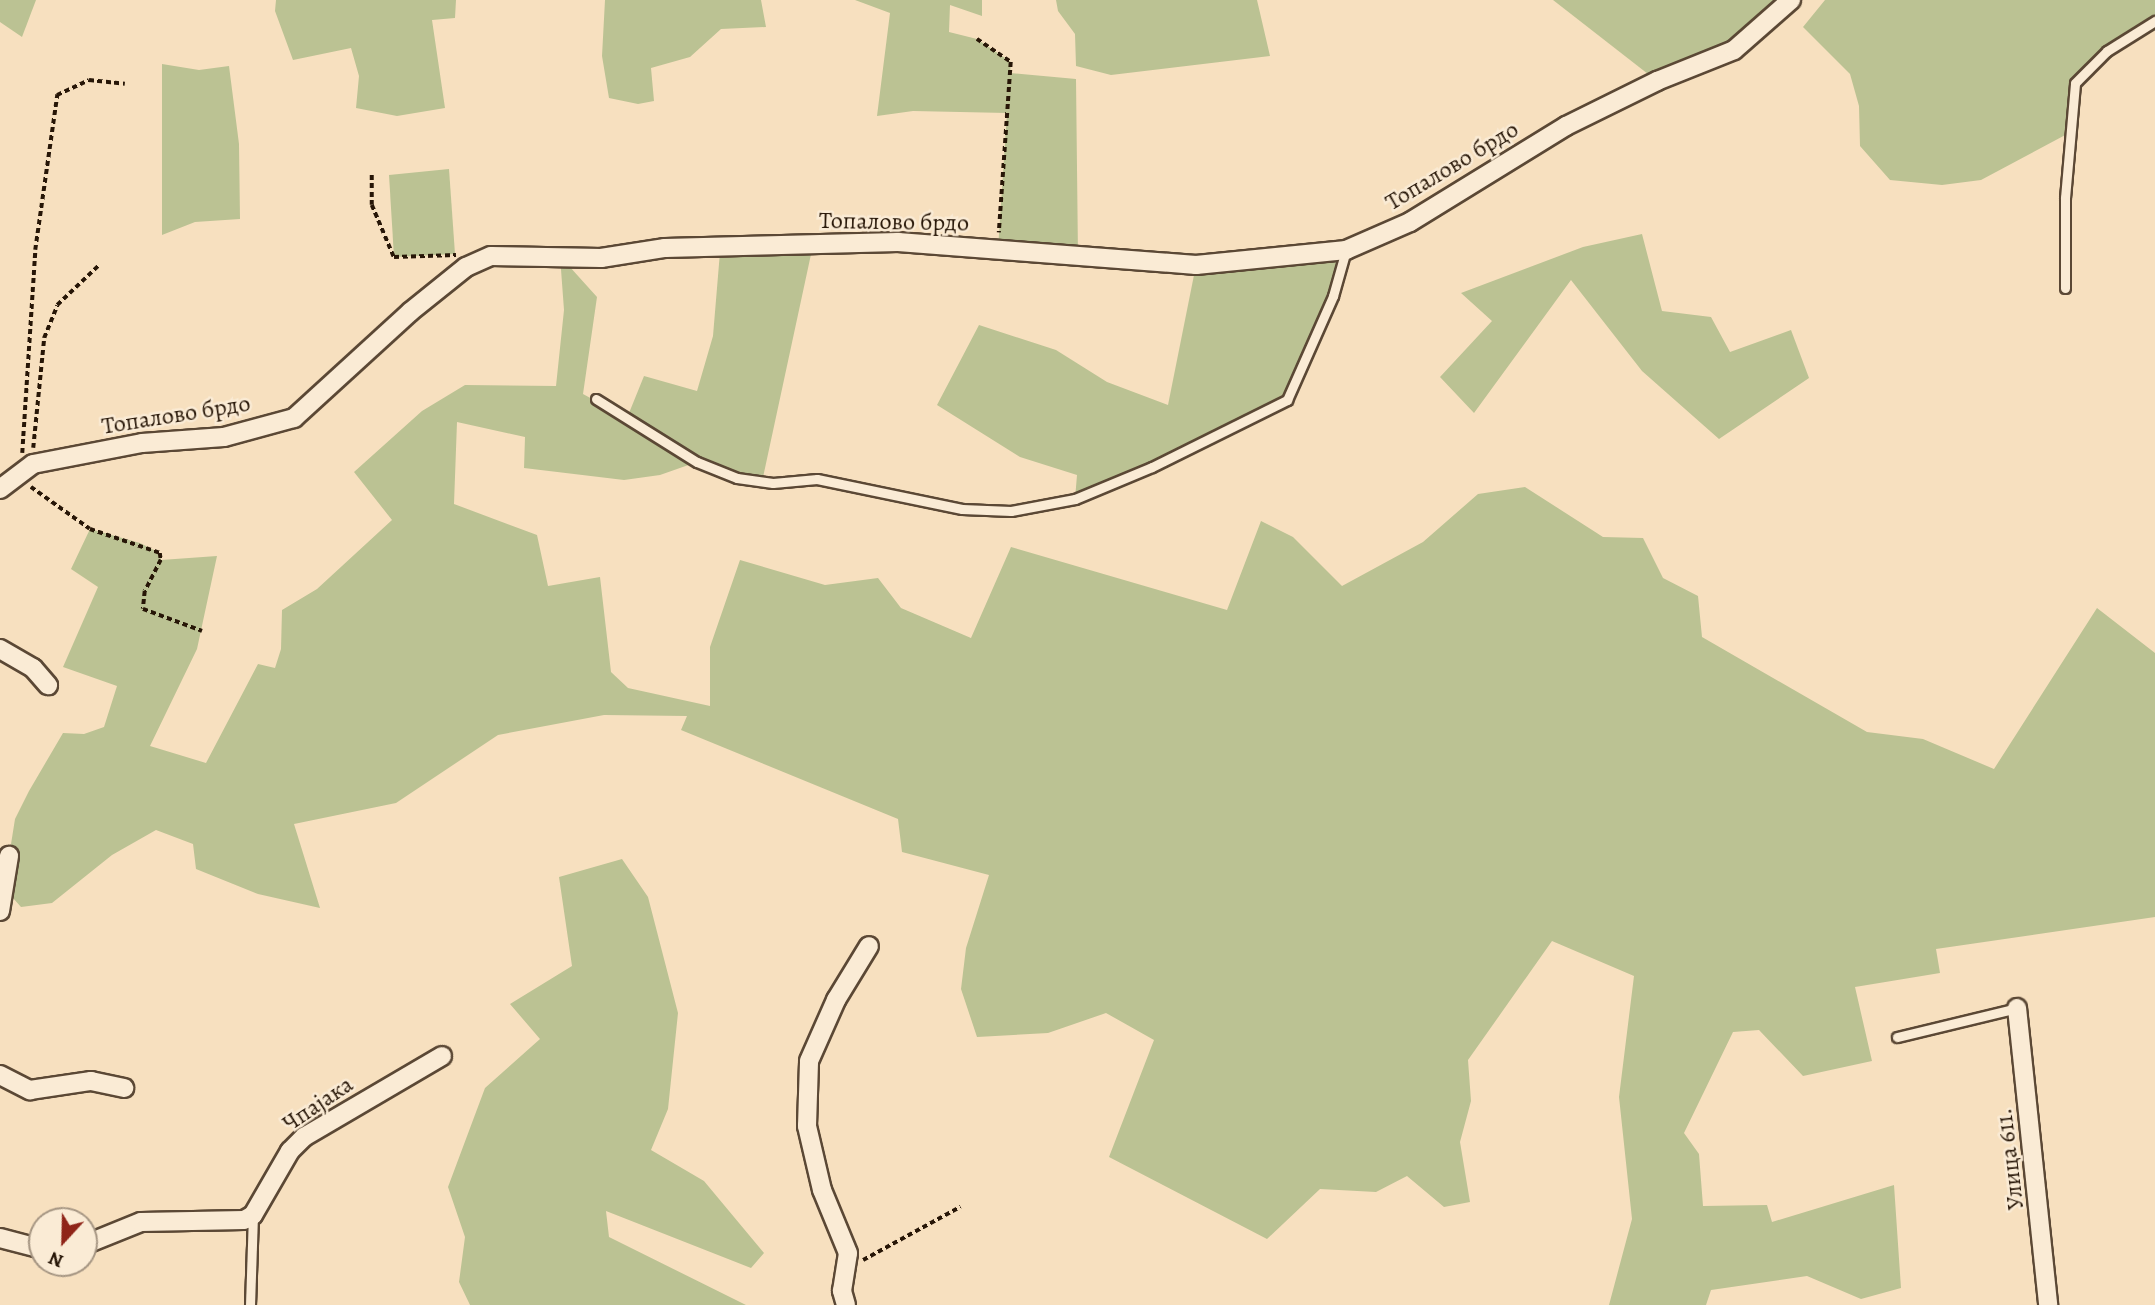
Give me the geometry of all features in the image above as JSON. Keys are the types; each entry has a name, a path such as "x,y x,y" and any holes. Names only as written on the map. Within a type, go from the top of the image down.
{"street":[{"name":"Топалово брдо","path":"0,489 27,470 142,443 224,437 293,418 466,267 491,256 601,258 665,248 898,242 1196,265 1346,250 1410,222 1566,126 1657,81 1734,50 1791,0"},
{"path":"0,649 33,668 48,685"},
{"path":"0,911 9,856"},
{"path":"844,1298 848,1253 822,1190 807,1126 809,1061 836,1000 869,946"},
{"name":"Улица 611.","path":"2017,1008 2048,1305"},
{"name":"Чпајака","path":"254,1215 303,1137 442,1056"},
{"path":"0,1075 30,1090 91,1081 124,1088"},
{"path":"98,1239 141,1222 244,1220 254,1215"},
{"path":"0,1238 28,1245"}],"lane":[{"path":"2065,288 2065,198 2075,83 2107,51 2155,21"},
{"path":"596,399 697,461 737,478 774,483 817,479 962,509 1011,511 1075,499 1287,400 1333,296 1346,250"},
{"path":"1897,1037 2017,1008"},
{"path":"250,1305 254,1215"}],"path":[{"path":"976,39 1011,62 998,249"},
{"path":"125,85 89,80 57,95 35,250 27,470 62,513 90,529 160,553 161,560 145,591 143,609 202,631"},
{"path":"372,175 372,205 394,257 455,254 466,267"},
{"path":"27,470 44,338 57,305 98,266"},
{"path":"846,1269 960,1207"}],"green space":[{"path":"0,0 36,0 22,37 0,22"},
{"path":"276,0 456,0 455,18 432,20 445,108 397,116 356,108 359,76 351,48 293,60 275,11"},
{"path":"605,0 761,0 766,27 721,29 690,57 651,68 654,101 638,104 609,98 602,56"},
{"path":"855,0 982,0 982,16 950,5 949,32 977,39 1011,62 1010,73 1076,79 1078,256 998,249 1007,113 913,111 877,116 890,13"},
{"path":"1056,0 1257,0 1270,56 1111,75 1076,66 1075,34 1058,11"},
{"path":"1553,0 1791,0 1734,50 1657,81"},
{"path":"1825,0 2155,0 2155,21 2075,83 2069,133 1981,180 1942,185 1890,180 1860,146 1859,106 1850,74 1803,27"},
{"path":"162,64 199,70 229,66 239,144 240,219 195,222 162,235"},
{"path":"449,169 455,254 394,257 389,175"},
{"path":"1642,234 1662,311 1711,317 1730,352 1791,330 1809,378 1719,439 1642,371 1571,280 1474,413 1440,377 1492,321 1461,293 1583,247"},
{"path":"813,245 762,482 697,462 660,475 624,480 524,468 525,437 457,422 454,504 537,535 548,586 600,577 611,672 628,688 710,706 710,647 740,560 825,585 878,578 901,608 971,638 1011,547 1227,610 1261,521 1293,537 1342,586 1423,542 1478,494 1525,487 1603,537 1643,538 1663,578 1698,596 1702,637 1867,732 1923,739 1994,769 2097,608 2155,653 2155,917 1936,949 1940,973 1855,987 1872,1061 1803,1076 1759,1030 1733,1032 1684,1133 1699,1154 1703,1206 1767,1205 1772,1222 1894,1185 1901,1288 1861,1299 1807,1276 1711,1290 1706,1305 1609,1305 1632,1219 1619,1097 1634,976 1552,941 1468,1060 1471,1101 1460,1142 1470,1202 1444,1207 1407,1176 1376,1192 1320,1189 1267,1239 1109,1157 1154,1040 1106,1013 1048,1033 977,1037 961,989 966,948 989,875 902,852 898,819 681,730 687,716 604,715 498,735 396,803 294,824 320,908 258,894 196,869 193,844 156,830 112,855 52,903 21,907 4,888 15,819 29,791 63,733 84,734 104,727 117,686 63,667 98,587 71,569 90,529 140,543 160,553 161,560 217,556 197,649 150,746 206,763 258,664 275,668 281,649 282,610 317,589 392,520 354,472 422,411 465,385 556,386 564,310 560,256 597,297 583,394 627,418 644,376 697,391 713,336 720,252"},
{"path":"1346,250 1333,296 1287,400 1075,499 1077,475 1020,457 937,405 979,325 1056,350 1107,382 1168,405 1196,265"},
{"path":"622,859 648,897 678,1013 668,1109 651,1150 704,1181 764,1253 751,1268 606,1211 609,1237 746,1305 470,1305 459,1282 465,1237 448,1187 485,1088 540,1039 510,1004 572,966 559,877"}]}
